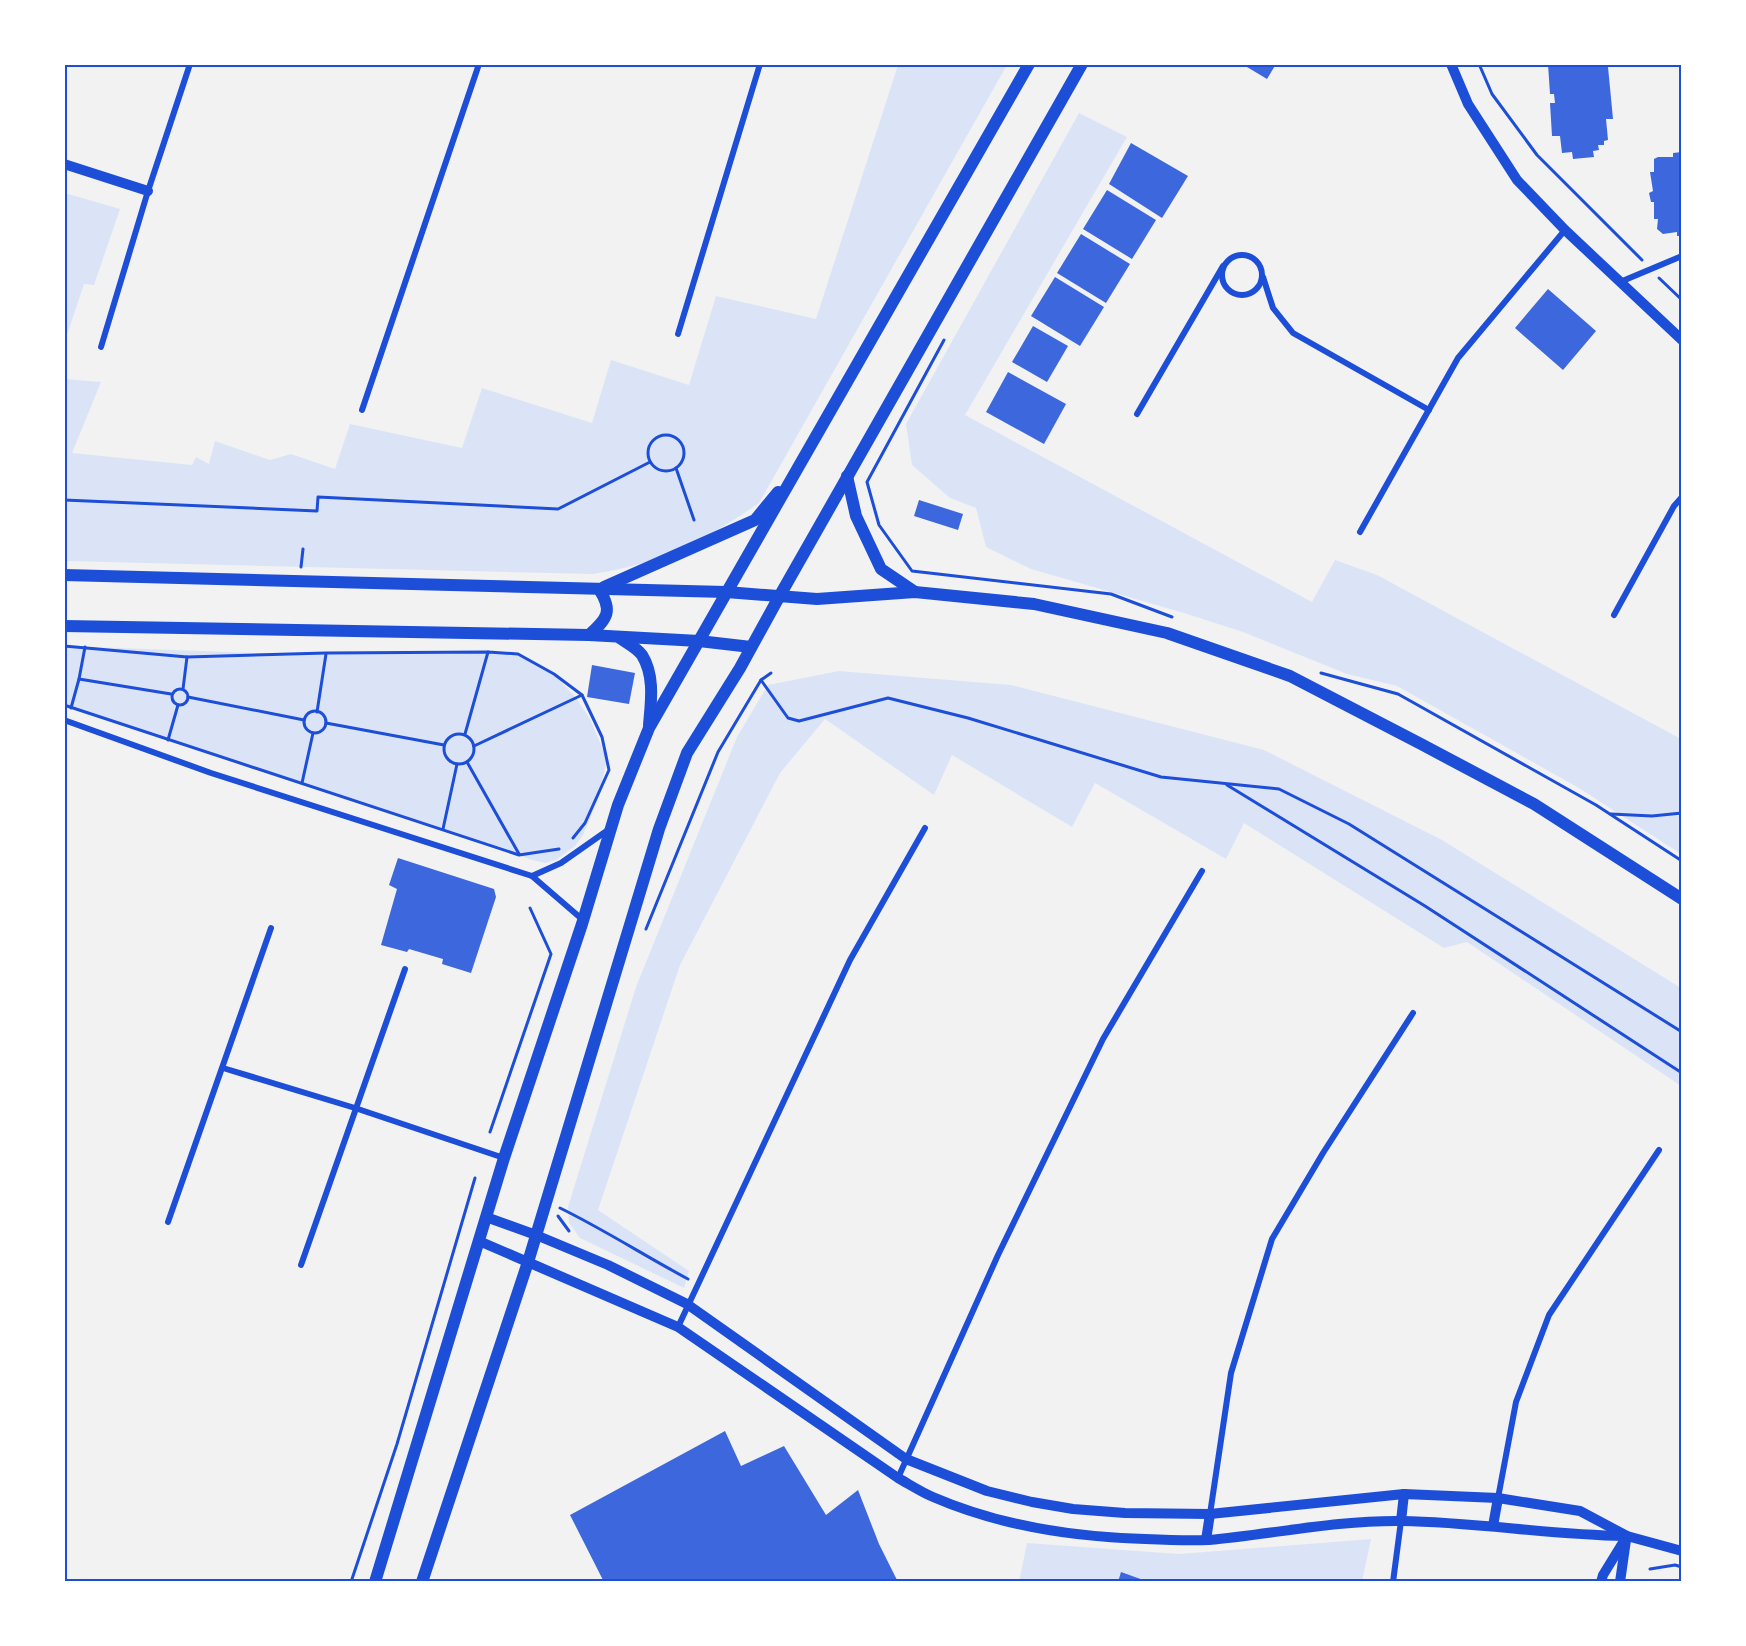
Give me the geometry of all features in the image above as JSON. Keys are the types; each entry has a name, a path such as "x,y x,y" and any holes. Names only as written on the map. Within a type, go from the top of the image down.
{"main road":[{"path":"375,1581 504,1158 584,920 610,828 649,728 1029,64"},
{"path":"422,1581 528,1262 659,829 687,753 740,668 1082,64"},
{"path":"599,589 754,520 800,465"},
{"path":"847,476 856,516 881,569 915,592"},
{"path":"64,575 726,592 817,599 915,592 1035,604 1105,618 1167,633 1290,676 1534,804 1682,899"},
{"path":"590,635 601,624 608,612 606,600 599,589"},
{"path":"64,626 590,635 699,640 751,647"},
{"path":"619,637 641,653 648,669 652,693 649,728"}],"street":[{"path":"101,347 148,191 190,64"},
{"path":"362,410 478,64"},
{"path":"678,334 760,64"},
{"path":"1451,64 1468,104 1517,180 1565,230 1682,340"},
{"path":"64,164 148,191"},
{"path":"1360,532 1458,358 1565,230"},
{"path":"1137,414 1223,266 1233,256 1248,254 1260,262 1273,308 1293,333 1429,410"},
{"path":"1620,282 1682,256"},
{"path":"1223,266 1222,280 1230,292 1244,296 1257,290 1263,277"},
{"path":"1614,615 1674,506 1682,497"},
{"path":"64,720 211,773 532,876 584,920"},
{"path":"532,876 561,863 610,828"},
{"path":"678,1327 850,960 925,828"},
{"path":"897,1478 998,1255 1103,1039 1202,871"},
{"path":"168,1222 271,928"},
{"path":"301,1266 405,969"},
{"path":"1206,1540 1231,1373 1272,1239 1323,1153 1413,1013"},
{"path":"223,1068 355,1108 504,1158"},
{"path":"1493,1526 1516,1402 1548,1315 1659,1150"},
{"path":"486,1217 608,1265 687,1305 906,1459 987,1491 1073,1509 1125,1513 1210,1514 1404,1494 1498,1498 1580,1511 1627,1536 1682,1551"},
{"path":"479,1242 678,1327 897,1478 931,1496 968,1511 1022,1525 1095,1537 1206,1540 1401,1521 1493,1526 1576,1536 1627,1536"},
{"path":"1393,1581 1404,1494"},
{"path":"1601,1581 1627,1536"},
{"path":"1620,1581 1627,1536"}],"path":[{"path":"1479,64 1492,94 1537,155 1649,268"},
{"path":"1657,276 1682,300"},
{"path":"947,336 867,482 879,525 912,571 1111,594 1178,620"},
{"path":"664,435 670,436 675,438 682,447 683,458 676,468 659,470 650,462 648,450 653,440 664,435"},
{"path":"64,500 317,512 318,497 558,509 650,462"},
{"path":"676,468 693,520"},
{"path":"300,654 302,645"},
{"path":"64,646 85,646 187,657 488,652 518,654 534,661 582,695 602,737 609,770 585,823 572,840"},
{"path":"71,708 85,646"},
{"path":"465,734 488,652"},
{"path":"317,711 326,654"},
{"path":"183,689 187,657"},
{"path":"1311,670 1398,693 1609,814 1682,861"},
{"path":"645,932 718,752 761,680 771,673"},
{"path":"79,679 171,694 177,689 183,689 187,692 188,697 185,704 178,705 172,700 171,694"},
{"path":"761,680 788,717 800,721 888,698 968,718 1161,777 1279,789 1350,824 1682,1032"},
{"path":"474,746 582,695"},
{"path":"188,697 304,720"},
{"path":"64,705 443,828 519,855 564,848"},
{"path":"168,740 178,705"},
{"path":"317,711 323,714 326,723 320,732 313,733 305,727 304,720 310,712 317,711"},
{"path":"326,723 444,745"},
{"path":"302,783 313,733"},
{"path":"454,734 465,734 474,746 473,755 467,762 457,764 445,755 444,745 446,740 454,734"},
{"path":"467,762 519,855"},
{"path":"443,828 457,764"},
{"path":"1224,783 1425,906 1682,1073"},
{"path":"1609,814 1652,816 1682,813"},
{"path":"490,1132 551,954 530,908"},
{"path":"351,1581 397,1444 475,1178"},
{"path":"569,1231 557,1215 559,1208 589,1222 697,1285"},
{"path":"1650,1569 1675,1565 1682,1567"}],"shaded area":[{"path":"898,65 1007,65 759,503 719,529 660,557 617,570 593,574 65,561 64,379 101,382 72,453 192,465 196,457 209,464 215,441 270,460 291,454 335,469 350,424 462,448 482,388 592,423 611,360 689,385 716,296 816,319"},
{"path":"1079,113 1127,137 965,415 1312,602 1335,560 1377,575 1681,739 1681,854 1579,788 1397,686 1347,674 1243,632 1184,613 1031,569 986,547 976,508 950,498 912,465 906,424"},
{"path":"65,193 120,209 94,285 84,284 65,341"},
{"path":"65,646 282,654 461,651 518,654 554,674 576,698 590,719 607,759 599,797 583,835 575,846 556,860 545,863 532,860 454,832 65,705"},
{"path":"839,671 1011,685 1264,750 1442,840 1681,988 1681,1086 1467,942 1444,948 1244,823 1226,859 1095,783 1072,827 952,755 934,795 825,719 780,773 680,965 598,1210 689,1271 684,1288 580,1238 569,1223 568,1207 636,987 737,737 768,685"},
{"path":"1371,1539 1362,1581 1019,1582 1027,1543 1179,1554"}],"building":[{"path":"1242,64 1276,64 1267,79"},
{"path":"1548,64 1601,64 1601,67 1608,67 1613,119 1606,119 1608,140 1604,141 1604,145 1598,145 1599,150 1593,151 1594,157 1573,159 1572,152 1562,153 1560,136 1552,136 1550,103 1555,103 1554,94 1550,94"},
{"path":"1131,143 1188,176 1162,218 1109,184"},
{"path":"1682,152 1682,236 1677,236 1677,232 1663,234 1657,229 1658,219 1654,219 1654,202 1651,202 1649,193 1653,191 1650,172 1654,172 1654,159 1673,157 1673,153"},
{"path":"1107,190 1156,220 1132,259 1083,229"},
{"path":"1081,234 1130,264 1106,303 1057,273"},
{"path":"1055,277 1104,307 1080,346 1031,316"},
{"path":"1548,289 1596,331 1563,370 1515,328"},
{"path":"1033,326 1068,346 1047,382 1012,362"},
{"path":"1008,372 1066,404 1044,444 986,412"},
{"path":"919,500 963,514 958,530 914,516"},
{"path":"592,665 635,673 629,704 587,697"},
{"path":"398,858 494,889 496,897 471,973 442,964 443,959 409,949 407,952 381,945 397,889 389,885"},
{"path":"725,1431 741,1466 784,1446 826,1515 858,1490 879,1544 898,1582 604,1582 570,1515"},
{"path":"1121,1572 1146,1581 1146,1582 1118,1582"}]}
